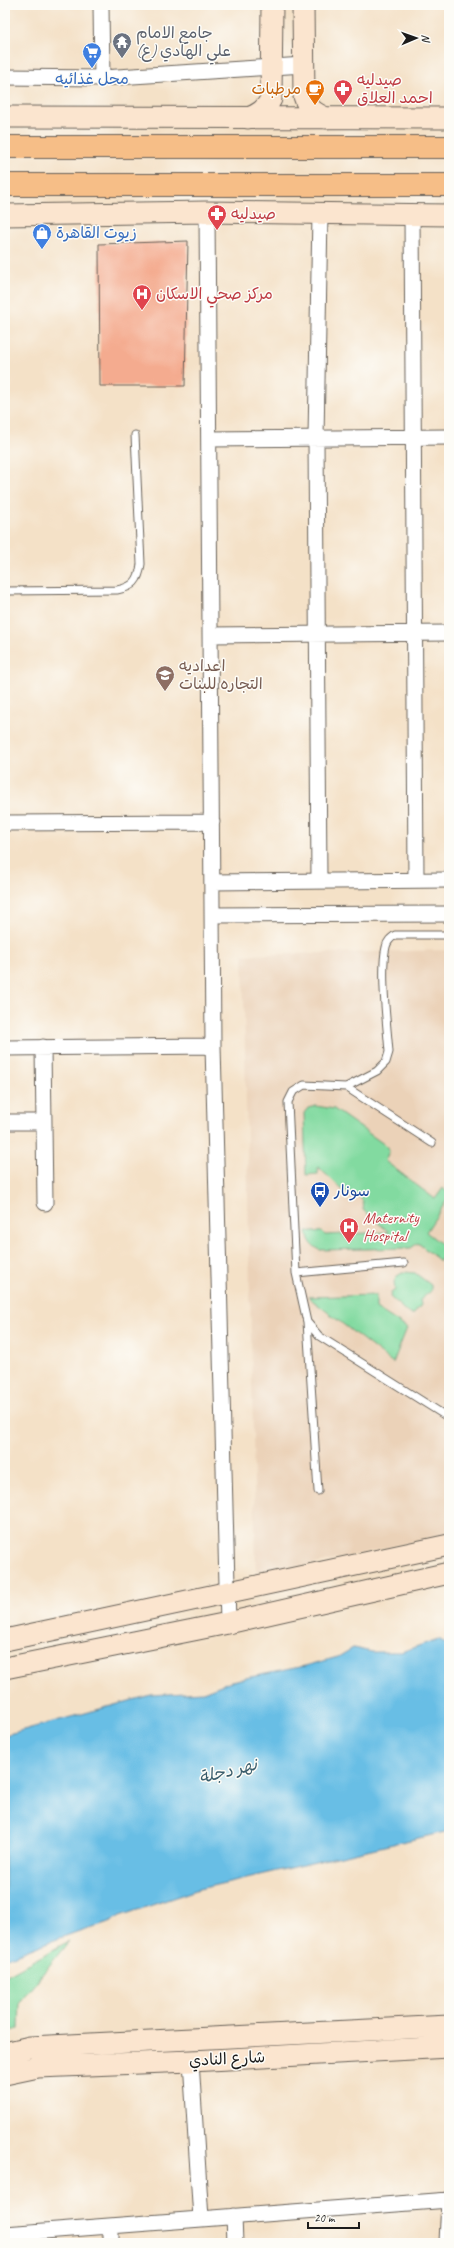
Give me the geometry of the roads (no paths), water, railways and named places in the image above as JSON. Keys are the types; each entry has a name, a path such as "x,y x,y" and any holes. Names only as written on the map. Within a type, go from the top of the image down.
{"main road":[{"path":"5,147 449,147"},
{"path":"5,185 449,185"}],"street":[{"path":"101,5 102,78"},
{"path":"248,118 267,107 272,91 272,5"},
{"path":"303,5 304,96 307,106 314,113 326,118"},
{"path":"5,77 102,78 304,65"},
{"path":"5,117 449,118"},
{"path":"207,212 210,439 213,1046 228,1624"},
{"path":"5,215 207,212 449,215"},
{"path":"319,881 316,438 320,214"},
{"path":"412,214 416,880"},
{"path":"210,439 449,437"},
{"path":"211,635 449,632"},
{"path":"5,824 212,822"},
{"path":"212,882 449,880"},
{"path":"212,915 449,914"},
{"path":"5,1048 213,1046"},
{"path":"43,1047 45,1203"},
{"path":"5,1122 44,1122"},
{"path":"5,1640 449,1545"},
{"path":"5,1668 228,1624 449,1573"},
{"name":"شارع النادي","path":"5,2053 38,2047 449,2026"},
{"name":"شارع النادي","path":"5,2074 38,2067 191,2061 449,2047"},
{"path":"191,2061 201,2219"},
{"path":"5,2234 449,2200 447,2243"},
{"path":"234,2216 235,2243"},
{"path":"111,2226 111,2243"}],"lane":[{"path":"5,591 117,590 127,588 135,584 141,564 135,435"},
{"path":"318,1492 307,1322 296,1273 288,1102 293,1092 304,1085 346,1087 377,1071 386,1062 389,1052 384,966 386,946 389,940 395,935 449,935"},
{"path":"346,1087 432,1143"},
{"path":"296,1273 404,1263"},
{"path":"307,1322 319,1336 449,1418"}],"water":[{"name":"نهر دجلة","path":"438,1639 449,1646 449,1831 199,1889 120,1916 109,1922 65,1936 5,1959 5,1735 151,1695 203,1692 231,1681 305,1666 338,1657 353,1648 372,1652 401,1652"}],"place":[{"name":"جامع الامام علي الهادي (ع)","path":"122,59"},
{"name":"محل غذائيه","path":"92,69"},
{"name":"مرطبات","path":"315,106"},
{"name":"صيدليه احمد العلاق","path":"343,106"},
{"name":"صيدليه","path":"217,231"},
{"name":"زيوت القاهرة","path":"42,250"},
{"name":"مركز صحي الاسكان","path":"142,311"},
{"name":"اعداديه التجاره للبنات","path":"165,692"},
{"name":"سونار","path":"320,1208"},
{"name":"Maternity Hospital","path":"349,1244"}]}
